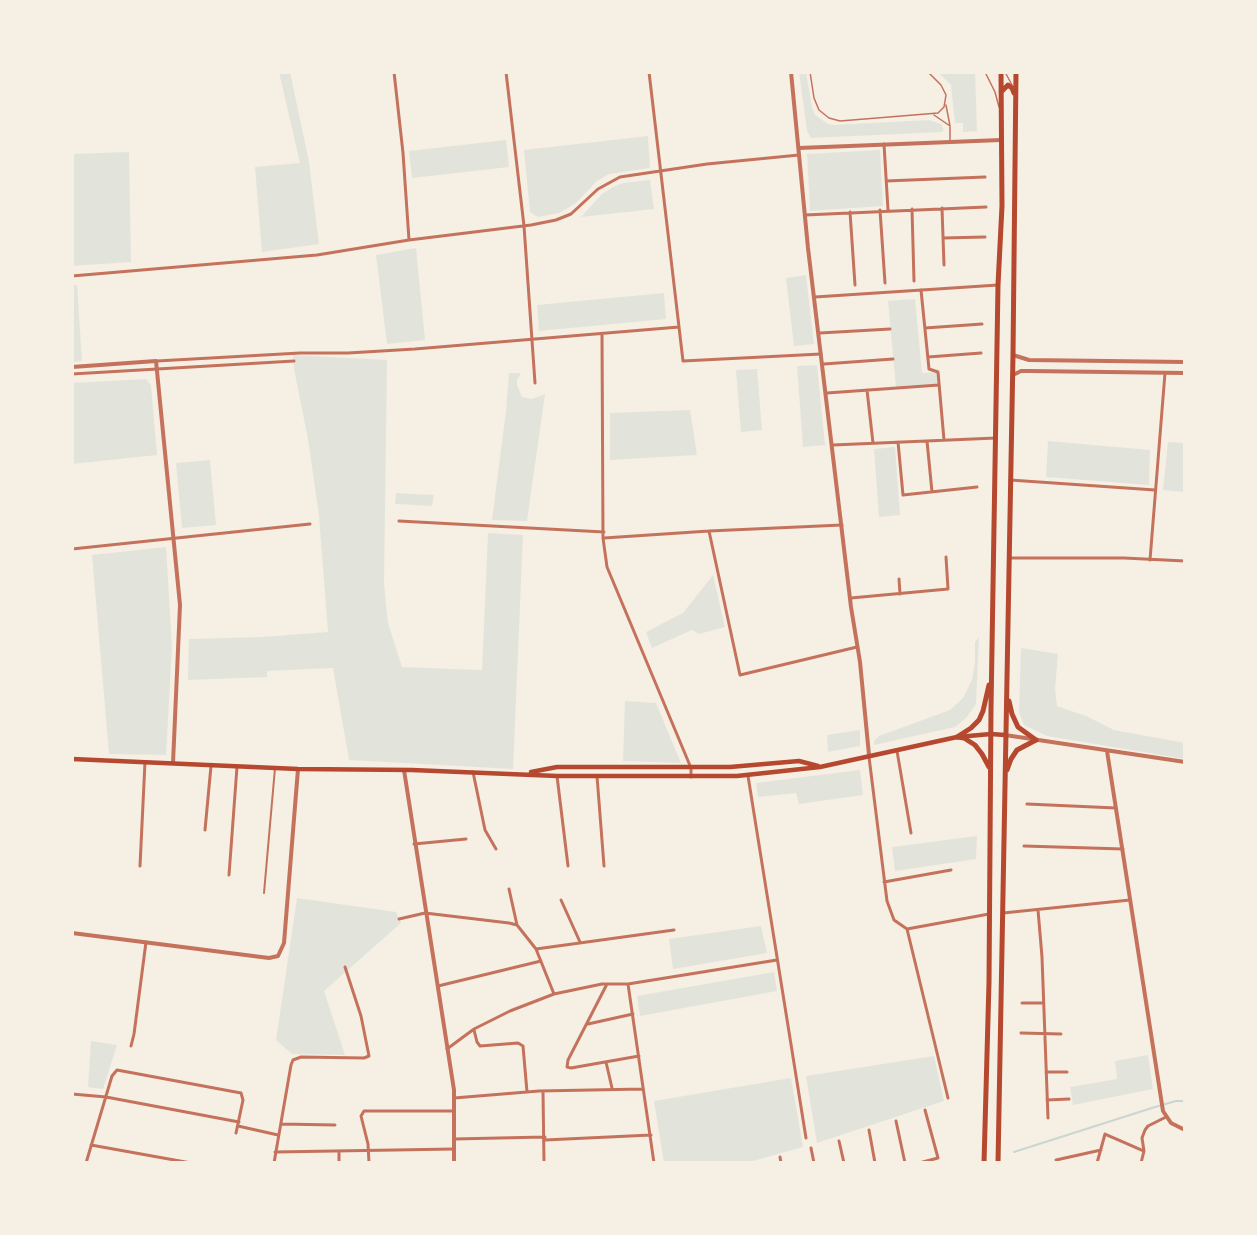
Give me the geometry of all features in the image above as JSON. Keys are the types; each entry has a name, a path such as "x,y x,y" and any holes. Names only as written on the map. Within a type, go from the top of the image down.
{"main road":[{"path":"984,1163 989,992 988,914 998,285 1002,206 1000,93 1003,72"},
{"path":"998,1163 1013,375 1016,72"},
{"path":"1000,93 1008,85 1015,94"},
{"path":"957,737 979,720 992,671"},
{"path":"1007,692 1015,722 1021,730 1036,740"},
{"path":"72,759 298,769 691,778 748,776 820,766 957,737 1005,735"},
{"path":"957,737 964,738 975,745 990,771"},
{"path":"1005,777 1014,753 1036,740"},
{"path":"526,773 556,767 739,767 799,761 820,766"}],"street":[{"path":"394,72 409,240"},
{"path":"506,72 524,226 535,383"},
{"path":"649,72 682,361 822,353"},
{"path":"791,72 805,215 850,598 860,662 868,755 884,882 890,913 894,920 907,929 948,1098"},
{"path":"799,148 1001,140"},
{"path":"884,144 888,210"},
{"path":"72,276 317,255 409,240 524,226 556,220 571,214 597,189 620,177 660,170 799,155"},
{"path":"886,181 985,177"},
{"path":"805,215 986,207"},
{"path":"942,208 944,265"},
{"path":"912,209 914,281"},
{"path":"880,210 885,283"},
{"path":"850,213 855,285"},
{"path":"943,238 985,237"},
{"path":"815,297 998,285"},
{"path":"921,290 929,369 938,372 944,440"},
{"path":"925,328 982,324"},
{"path":"72,367 300,353 393,351 678,327"},
{"path":"820,333 891,329"},
{"path":"602,334 605,558 609,575 643,650 691,768 691,778"},
{"path":"928,357 981,353"},
{"path":"1013,355 1029,360 1185,362"},
{"path":"824,364 893,359"},
{"path":"156,361 180,614 173,763"},
{"path":"72,374 294,361"},
{"path":"1013,375 1021,371 1185,373"},
{"path":"1150,560 1165,372"},
{"path":"827,393 939,385"},
{"path":"867,390 873,443"},
{"path":"833,445 996,438"},
{"path":"927,441 932,492"},
{"path":"898,442 903,495 976,487"},
{"path":"1010,480 1155,490"},
{"path":"399,521 604,532"},
{"path":"72,549 310,524"},
{"path":"603,538 842,525"},
{"path":"709,531 740,675 858,647"},
{"path":"850,598 948,589 946,557"},
{"path":"1009,558 1185,561"},
{"path":"900,579 900,594"},
{"path":"1005,735 1185,762"},
{"path":"897,749 911,833"},
{"path":"1107,751 1163,1111 1176,1127 1185,1130"},
{"path":"140,866 145,762"},
{"path":"205,830 211,766"},
{"path":"229,875 237,767"},
{"path":"264,893 275,768"},
{"path":"72,933 276,958 284,943 298,769"},
{"path":"404,770 454,1098 454,1163"},
{"path":"473,772 486,830 496,849"},
{"path":"557,776 568,866"},
{"path":"597,776 604,866"},
{"path":"748,776 806,1138"},
{"path":"1026,804 1116,808"},
{"path":"414,844 466,839"},
{"path":"1024,846 1123,849"},
{"path":"884,882 951,870"},
{"path":"509,889 517,926 536,949 554,994"},
{"path":"561,900 581,943"},
{"path":"1003,913 1131,900"},
{"path":"1038,910 1048,1118"},
{"path":"399,919 425,913 509,923 517,926"},
{"path":"907,929 988,914"},
{"path":"536,949 674,930"},
{"path":"131,1046 146,942"},
{"path":"447,1048 474,1029 554,994 607,984 628,984 777,960"},
{"path":"437,986 541,961"},
{"path":"274,1163 291,1065 297,1057 364,1058 369,1056 364,1030 345,967"},
{"path":"607,984 568,1060 567,1067 639,1056"},
{"path":"628,984 654,1163"},
{"path":"1023,1003 1043,1003"},
{"path":"586,1024 633,1014"},
{"path":"474,1029 480,1046 518,1043 523,1046 527,1092"},
{"path":"1021,1033 1061,1034"},
{"path":"606,1062 612,1088"},
{"path":"86,1163 112,1077 117,1070 237,1092 243,1096 243,1100 236,1133"},
{"path":"1046,1072 1067,1072"},
{"path":"454,1098 543,1091 644,1089"},
{"path":"543,1091 544,1163"},
{"path":"72,1094 106,1098 238,1124 279,1136"},
{"path":"1047,1100 1069,1099"},
{"path":"919,1163 938,1158 925,1110"},
{"path":"369,1163 361,1116 364,1111 454,1111"},
{"path":"1141,1163 1144,1151 1142,1138 1145,1130 1167,1117"},
{"path":"896,1121 905,1163"},
{"path":"281,1124 335,1125"},
{"path":"869,1130 875,1163"},
{"path":"1097,1163 1106,1134 1144,1151"},
{"path":"454,1139 651,1135"},
{"path":"839,1141 844,1163"},
{"path":"91,1145 191,1163"},
{"path":"810,1148 814,1163"},
{"path":"275,1152 454,1149"},
{"path":"1056,1160 1101,1150"},
{"path":"339,1151 339,1163"},
{"path":"780,1157 781,1163"}],"lane":[{"path":"810,72 816,104 823,114 834,121 934,114 941,111 946,103"},
{"path":"928,72 944,90 950,126 950,142"},
{"path":"985,72 995,92 1000,113"},
{"path":"1003,72 1015,94"},
{"path":"934,114 950,126"}],"shaded area":[{"path":"279,72 290,72 309,162 319,244 262,252 255,167 300,163"},
{"path":"799,72 806,72 815,115 828,124 929,120 941,124 944,130 942,132 811,138 807,131"},
{"path":"938,72 975,72 977,131 963,132 963,123 955,123 951,85"},
{"path":"648,136 650,168 609,174 597,181 576,203 559,213 538,217 530,212 524,150"},
{"path":"506,140 509,167 412,178 409,151"},
{"path":"880,150 883,206 810,211 807,154"},
{"path":"129,152 131,262 72,266 72,154"},
{"path":"650,180 654,209 581,217 602,194 613,187 623,183"},
{"path":"416,248 425,340 387,344 376,255"},
{"path":"806,275 814,344 794,346 786,278"},
{"path":"72,285 77,285 82,361 72,362"},
{"path":"664,293 666,319 539,331 537,305"},
{"path":"915,299 922,373 938,372 939,385 896,388 888,301"},
{"path":"293,355 387,360 384,584 388,623 402,667 482,670 488,533 523,535 513,769 349,760 333,668 267,671 267,677 188,680 189,639 328,632 319,516"},
{"path":"817,365 825,445 803,447 797,366"},
{"path":"757,369 762,430 741,432 736,370"},
{"path":"509,373 521,373 517,385 522,397 532,399 545,394 527,521 492,520"},
{"path":"146,379 151,385 157,455 72,464 72,383"},
{"path":"690,410 697,455 610,460 610,413"},
{"path":"1048,441 1150,450 1149,485 1046,477"},
{"path":"1168,442 1185,443 1185,492 1163,490"},
{"path":"895,447 900,515 879,517 874,449"},
{"path":"210,460 216,525 182,528 176,463"},
{"path":"396,493 434,495 432,506 395,504"},
{"path":"166,547 172,647 166,755 109,754 92,555"},
{"path":"713,575 725,627 699,634 692,630 652,648 646,632 683,613"},
{"path":"979,637 976,704 967,717 955,727 874,745 874,741 879,736 950,710 963,698 972,680 975,642"},
{"path":"1021,648 1058,654 1055,689 1057,706 1086,716 1114,730 1185,743 1185,759 1047,736 1024,725 1019,712"},
{"path":"625,701 656,703 681,763 623,761"},
{"path":"860,730 860,746 828,752 827,735"},
{"path":"860,770 863,795 799,804 796,793 758,797 756,783"},
{"path":"977,836 976,859 895,871 892,847"},
{"path":"297,898 396,912 401,923 324,991 345,1055 292,1054 276,1040"},
{"path":"761,926 767,953 673,969 669,939"},
{"path":"774,972 777,991 640,1016 637,996"},
{"path":"91,1041 117,1045 103,1089 88,1087"},
{"path":"1148,1055 1153,1089 1073,1105 1070,1087 1117,1079 1115,1061"},
{"path":"934,1056 944,1101 817,1143 806,1076"},
{"path":"791,1078 803,1147 746,1163 664,1163 654,1101"}],"waterway":[{"path":"1014,1152 1155,1107 1185,1101"}]}
